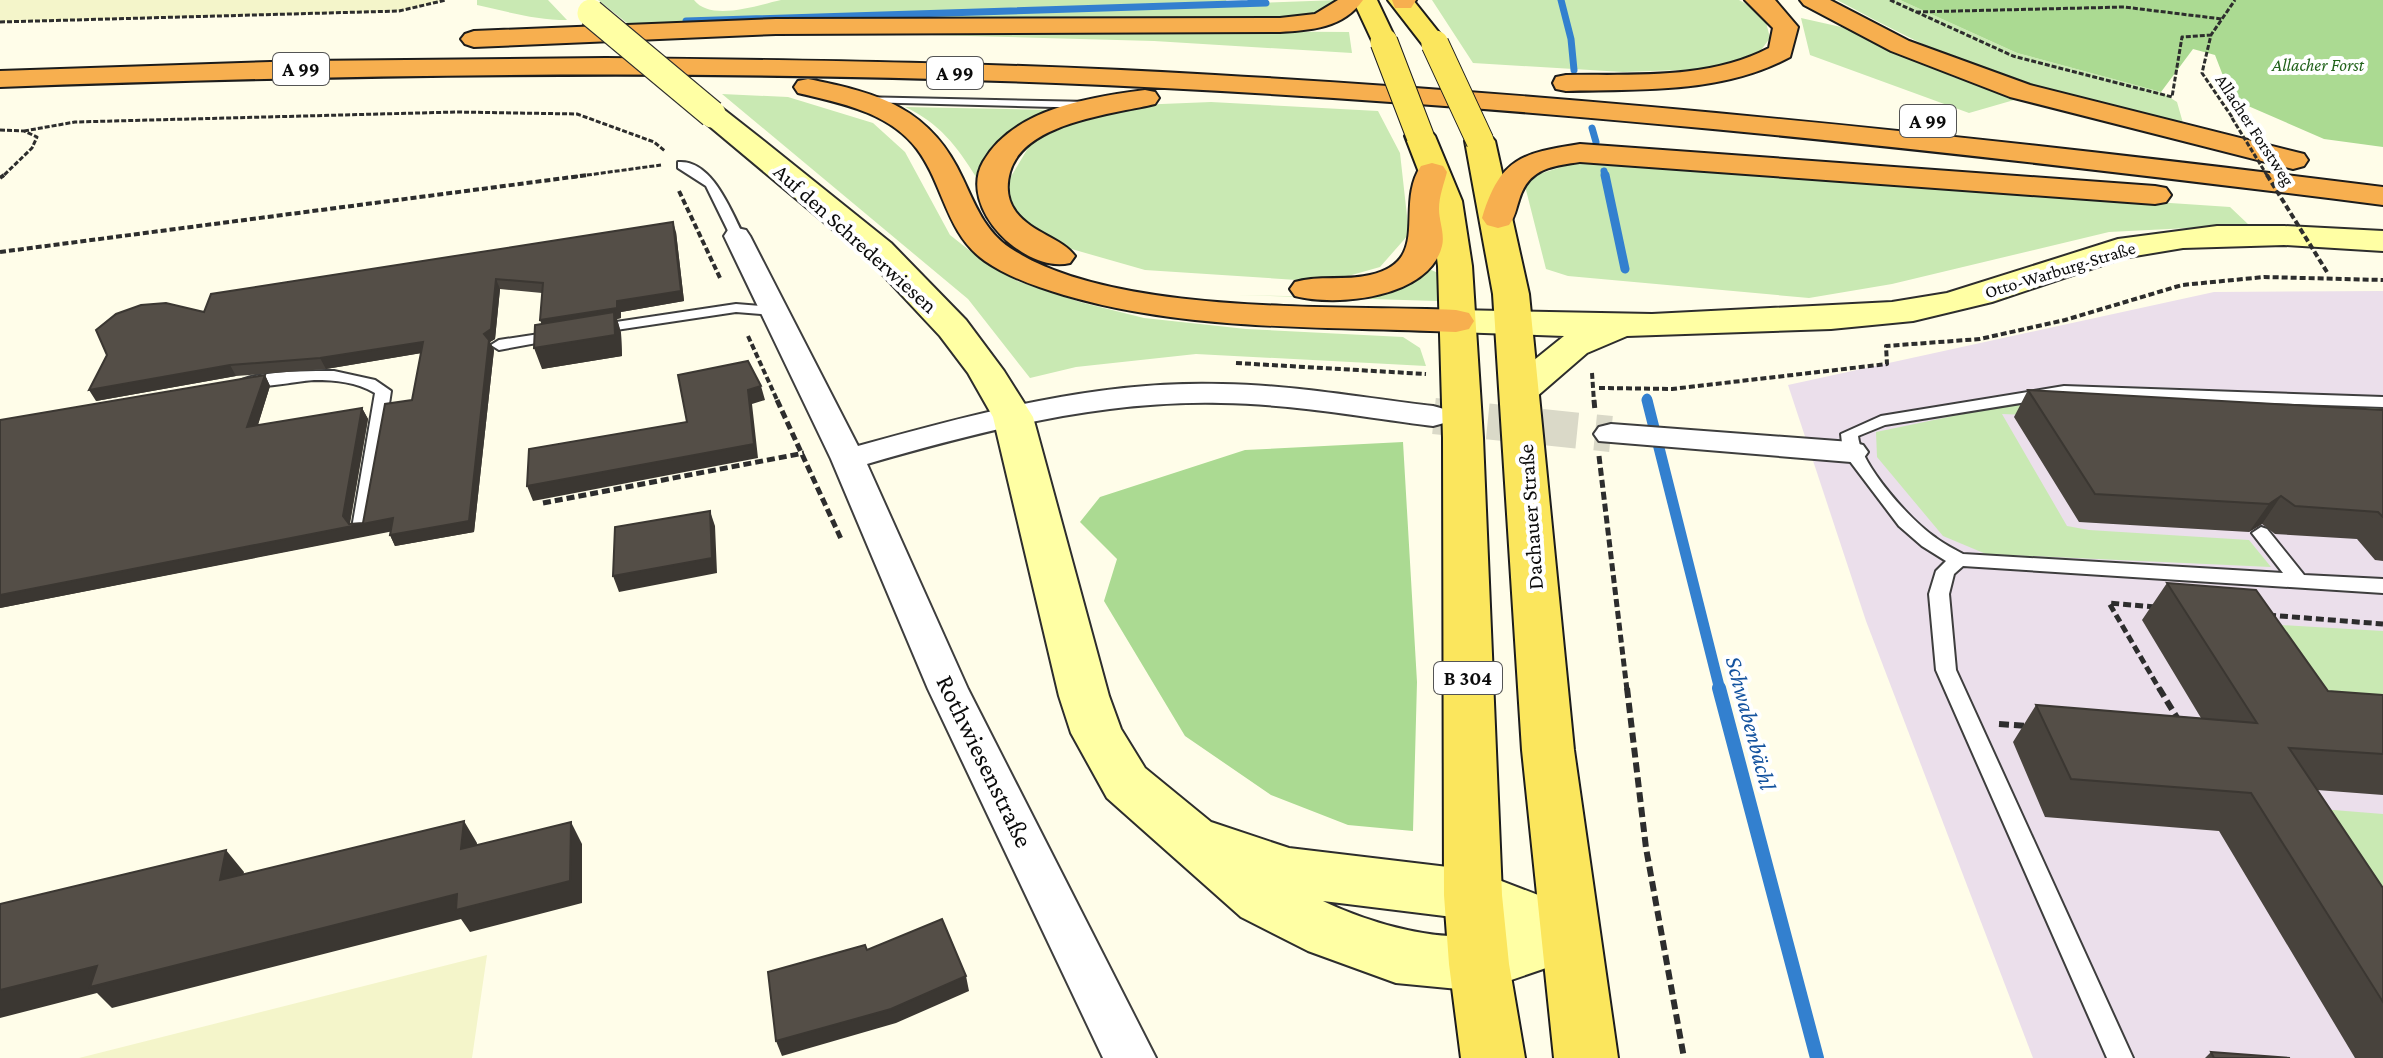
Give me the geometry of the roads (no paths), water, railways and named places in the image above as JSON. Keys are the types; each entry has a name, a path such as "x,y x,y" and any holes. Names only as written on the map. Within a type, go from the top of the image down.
{"highway":[{"path":"445,41 556,34 807,28 1280,25 1330,18 1351,0"},
{"path":"1529,84 1722,74 1769,60 1781,52 1786,27 1766,4 1757,0"},
{"path":"1812,0 1900,46 2020,91 2327,168"},
{"path":"286,51 413,43"},
{"name":"A 99","path":"0,60 286,51 553,48 839,50 1192,62 1529,84 1841,112 2383,175"},
{"path":"603,66 773,81 858,99 903,119 927,141 962,213 986,247 1043,277 1122,298 1182,306 1456,316"},
{"name":"A 99","path":"0,79 274,70 603,66 1054,76 1307,89 1710,119 1986,147 2383,196"},
{"path":"1307,89 1164,96 1097,106 1048,122 1015,143 994,169 989,182 990,194 1002,219 1018,235 1044,251 1074,263 1124,276 1182,283 1352,288 1392,279 1407,271 1424,250 1424,203 1432,172"},
{"path":"1498,218 1506,187 1524,167 1549,158 1580,153 2383,214"}],"main road":[{"name":"B 304","path":"1365,0 1446,201 1455,266 1463,438 1473,895 1479,964 1493,1058"},
{"name":"Dachauer Straße","path":"1402,1 1435,44 1480,141 1498,218 1513,310 1521,390 1548,750 1586,1058"}],"street":[{"name":"Auf den Schrederwiesen","path":"584,7 817,198 917,286 963,339 1013,417 1084,696 1097,733 1126,783 1262,899 1329,932 1396,956 1479,964 1569,934"},
{"name":"Rothwiesenstraße","path":"737,236 844,452 948,689 1130,1058"},
{"name":"Otto-Warburg-Straße","path":"1513,310 1637,325 1834,317 1934,306 2057,267 2159,242 2259,236 2383,241"},
{"path":"1456,316 1513,310"},
{"name":"Otto-Warburg-Straße","path":"1513,310 1834,317"},
{"path":"1521,390 1574,345 1609,329 1637,325"},
{"path":"844,452 1013,417 1132,397 1220,393 1433,416"},
{"path":"1601,432 1851,452"},
{"name":"Auf den Schrederwiesen","path":"1184,835 1289,872 1473,895 1569,934"}],"lane":[{"path":"858,99 1097,106"},
{"name":"Rothwiesenstraße","path":"682,165 711,184 737,236"},
{"path":"499,345 711,311 736,308 775,311"},
{"path":"227,387 287,378 333,377 371,382 383,391 361,528"},
{"path":"2383,402 2064,391 1881,421 1849,434 1851,452 1905,522 1928,542 1959,560 2383,586"},
{"path":"2261,533 2299,581"},
{"path":"1959,560 1945,571 1939,594 1946,670 2120,1058"}],"waterway":[{"path":"686,21 1266,3 1251,0"},
{"name":"Schwabenbächl","path":"1561,0 1571,39 1574,70"},
{"name":"Schwabenbächl","path":"1592,128 1596,142"},
{"name":"Schwabenbächl","path":"1604,171 1605,177"},
{"name":"Schwabenbächl","path":"1605,175 1625,269"},
{"name":"Schwabenbächl","path":"1647,398 1648,402"},
{"name":"Schwabenbächl","path":"1647,400 1720,690"},
{"name":"Schwabenbächl","path":"1719,688 1817,1058"}],"tunnel":[{"path":"1434,416 1611,434"}],"park label":[{"name":"Allacher Forst","path":"2318,65"}]}
